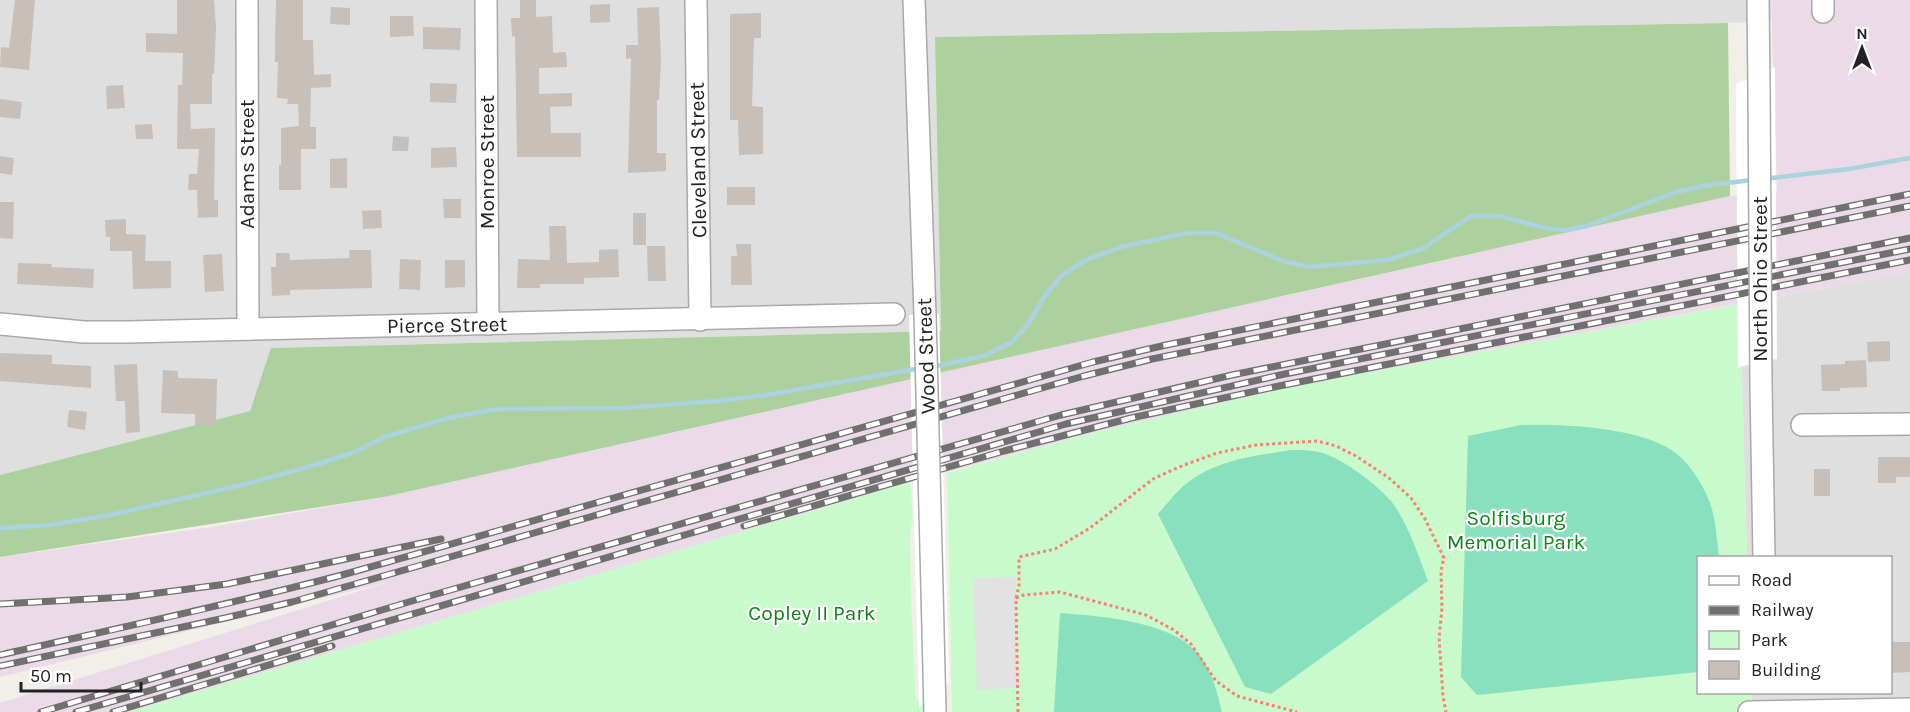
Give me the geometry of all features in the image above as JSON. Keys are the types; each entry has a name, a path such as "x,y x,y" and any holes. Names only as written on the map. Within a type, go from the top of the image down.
{"street":[{"name":"Adams Street","path":"247,0 248,329"},
{"name":"Monroe Street","path":"486,0 488,324"},
{"name":"Cleveland Street","path":"696,0 700,320"},
{"name":"Wood Street","path":"914,0 935,706"},
{"name":"North Ohio Street","path":"1758,0 1764,556"},
{"name":"Pierce Street","path":"0,324 84,332 894,314"},
{"path":"1802,425 1910,424"},
{"path":"1761,707 1910,709"}],"path":[{"path":"1018,712 1016,598 1019,585 1019,557 1055,549 1090,528 1153,479 1179,466 1218,453 1256,445 1317,441 1336,446 1356,456 1389,478 1411,498 1425,519 1444,558 1441,571 1442,608 1439,638 1446,712"},
{"path":"1016,598 1024,595 1060,592 1146,615 1174,630 1191,645 1216,681 1237,696 1297,712"}],"shaded area":[{"path":"0,0 1771,0 1771,22 935,37 941,331 272,348 250,411 0,475"},
{"path":"1771,0 1910,0 1910,272 1306,384 1099,431 910,482 129,712 0,712 0,703 388,582 0,677 0,557 212,527 384,497 1730,196 1777,191"},
{"path":"1910,272 1910,712 1752,712 1752,694 1892,694 1892,556 1747,556 1740,304"},
{"path":"1016,577 1019,688 977,690 973,578"}],"green space":[{"path":"1728,23 1730,196 384,497 0,557 0,475 250,411 271,348 941,331 935,37"},
{"name":"Solfisburg Memorial Park","path":"1740,304 1747,556 1697,556 1697,694 1752,694 1752,712 952,712 947,473 1099,431 1306,384"},
{"path":"1521,425 1558,425 1602,429 1644,438 1663,445 1682,459 1692,470 1710,503 1719,556 1697,556 1697,672 1477,695 1461,677 1468,436"},
{"path":"1291,450 1323,453 1344,463 1378,488 1397,509 1417,550 1428,581 1271,694 1245,687 1158,514 1186,484 1214,468 1226,463"},
{"name":"Copley II Park","path":"910,482 913,515 910,534 911,600 916,700 925,701 925,712 129,712"},
{"path":"1060,613 1135,623 1173,635 1188,644 1200,656 1208,669 1222,712 1054,712"}],"pier":[{"path":"1775,67 1777,359 1738,367 1736,84"},
{"path":"939,314 949,682 919,708 909,315"}],"building":[{"path":"15,0 35,0 29,70 0,67 1,47 9,48"},
{"path":"177,0 214,0 216,28 212,104 190,104 191,129 215,128 214,200 218,200 218,217 198,218 197,190 188,190 189,174 197,174 199,149 177,149 178,85 182,85 183,53 146,52 146,33 177,34"},
{"path":"276,0 303,0 303,40 313,40 314,75 331,74 331,87 311,88 310,127 316,127 316,149 301,149 301,190 279,190 281,128 299,126 298,104 287,104 288,99 277,98"},
{"path":"520,0 536,0 536,17 552,16 553,53 566,52 567,67 539,68 539,94 572,93 572,106 550,107 551,133 581,133 581,157 517,157 515,36 512,37 511,18 520,18"},
{"path":"610,4 610,22 590,23 590,5"},
{"path":"331,7 350,8 350,25 330,24"},
{"path":"659,7 661,61 659,100 657,100 657,153 666,153 666,171 628,173 631,58 626,59 626,45 638,45 637,8"},
{"path":"761,13 761,38 754,38 752,106 763,107 763,154 739,155 738,120 730,120 730,14"},
{"path":"390,16 413,16 414,36 390,37"},
{"path":"423,27 461,28 460,50 423,49"},
{"path":"430,83 457,84 456,103 430,102"},
{"path":"123,85 125,108 107,109 106,86"},
{"path":"0,99 22,102 20,119 0,117"},
{"path":"152,124 153,139 136,139 135,125"},
{"path":"393,136 409,137 408,151 392,151"},
{"path":"456,147 457,167 431,168 431,148"},
{"path":"0,156 14,158 12,175 0,173"},
{"path":"347,158 347,188 330,188 330,159"},
{"path":"727,187 755,187 755,205 727,205"},
{"path":"443,199 461,199 461,218 444,218"},
{"path":"0,202 14,202 13,239 0,238"},
{"path":"381,210 382,228 363,229 362,211"},
{"path":"633,213 646,213 646,245 633,245"},
{"path":"126,219 126,234 146,235 145,261 171,261 171,288 133,289 132,251 110,251 110,237 106,237 105,220"},
{"path":"549,226 566,226 567,263 599,262 599,250 618,249 619,277 584,278 584,284 540,284 540,288 517,288 518,259 550,260"},
{"path":"736,244 751,244 752,285 731,285 731,256 737,256"},
{"path":"647,246 665,246 666,281 648,281"},
{"path":"349,250 371,250 372,288 290,290 290,295 272,296 271,267 276,267 276,253 289,253 290,260 350,258"},
{"path":"222,254 224,291 205,292 203,255"},
{"path":"400,259 421,260 420,290 399,289"},
{"path":"445,260 465,260 465,287 445,288"},
{"path":"18,263 94,269 93,288 17,284"},
{"path":"1890,341 1890,361 1868,362 1867,342"},
{"path":"0,353 52,355 52,364 91,366 91,388 0,381"},
{"path":"1866,360 1867,387 1822,391 1821,365"},
{"path":"137,364 140,432 126,433 125,401 116,401 114,365"},
{"path":"163,370 178,371 178,378 217,379 216,426 195,425 195,414 161,413"},
{"path":"69,410 87,412 85,430 67,427"},
{"path":"1878,457 1910,457 1910,477 1896,477 1896,483 1878,483"},
{"path":"1814,469 1830,469 1830,496 1814,496"},
{"path":"1892,642 1910,642 1910,672 1892,673"}],"waterway":[{"path":"1764,179 1849,169 1910,158"},
{"path":"932,367 984,356 1012,342 1028,324 1047,293 1061,276 1086,260 1121,247 1187,233 1216,233 1283,261 1309,267 1387,260 1422,249 1471,216 1499,216 1549,229 1567,230 1587,226 1676,192 1709,185 1753,180"},
{"path":"0,528 51,525 110,515 242,485 357,451 384,437 452,417 498,409 623,408 717,401 766,395 921,368"}],"railway":[{"path":"0,655 214,607 342,575 1093,362 1166,345 1910,194"},
{"path":"0,666 292,602 1084,376 1152,359 1910,206"},
{"path":"41,712 412,601 1061,415 1232,375 1910,238"},
{"path":"76,712 1066,424 1280,375 1910,249"},
{"path":"744,526 1004,451 1131,418 1279,386 1910,260"},
{"path":"0,604 127,597 227,584 441,539"},
{"path":"113,712 332,646"}]}
